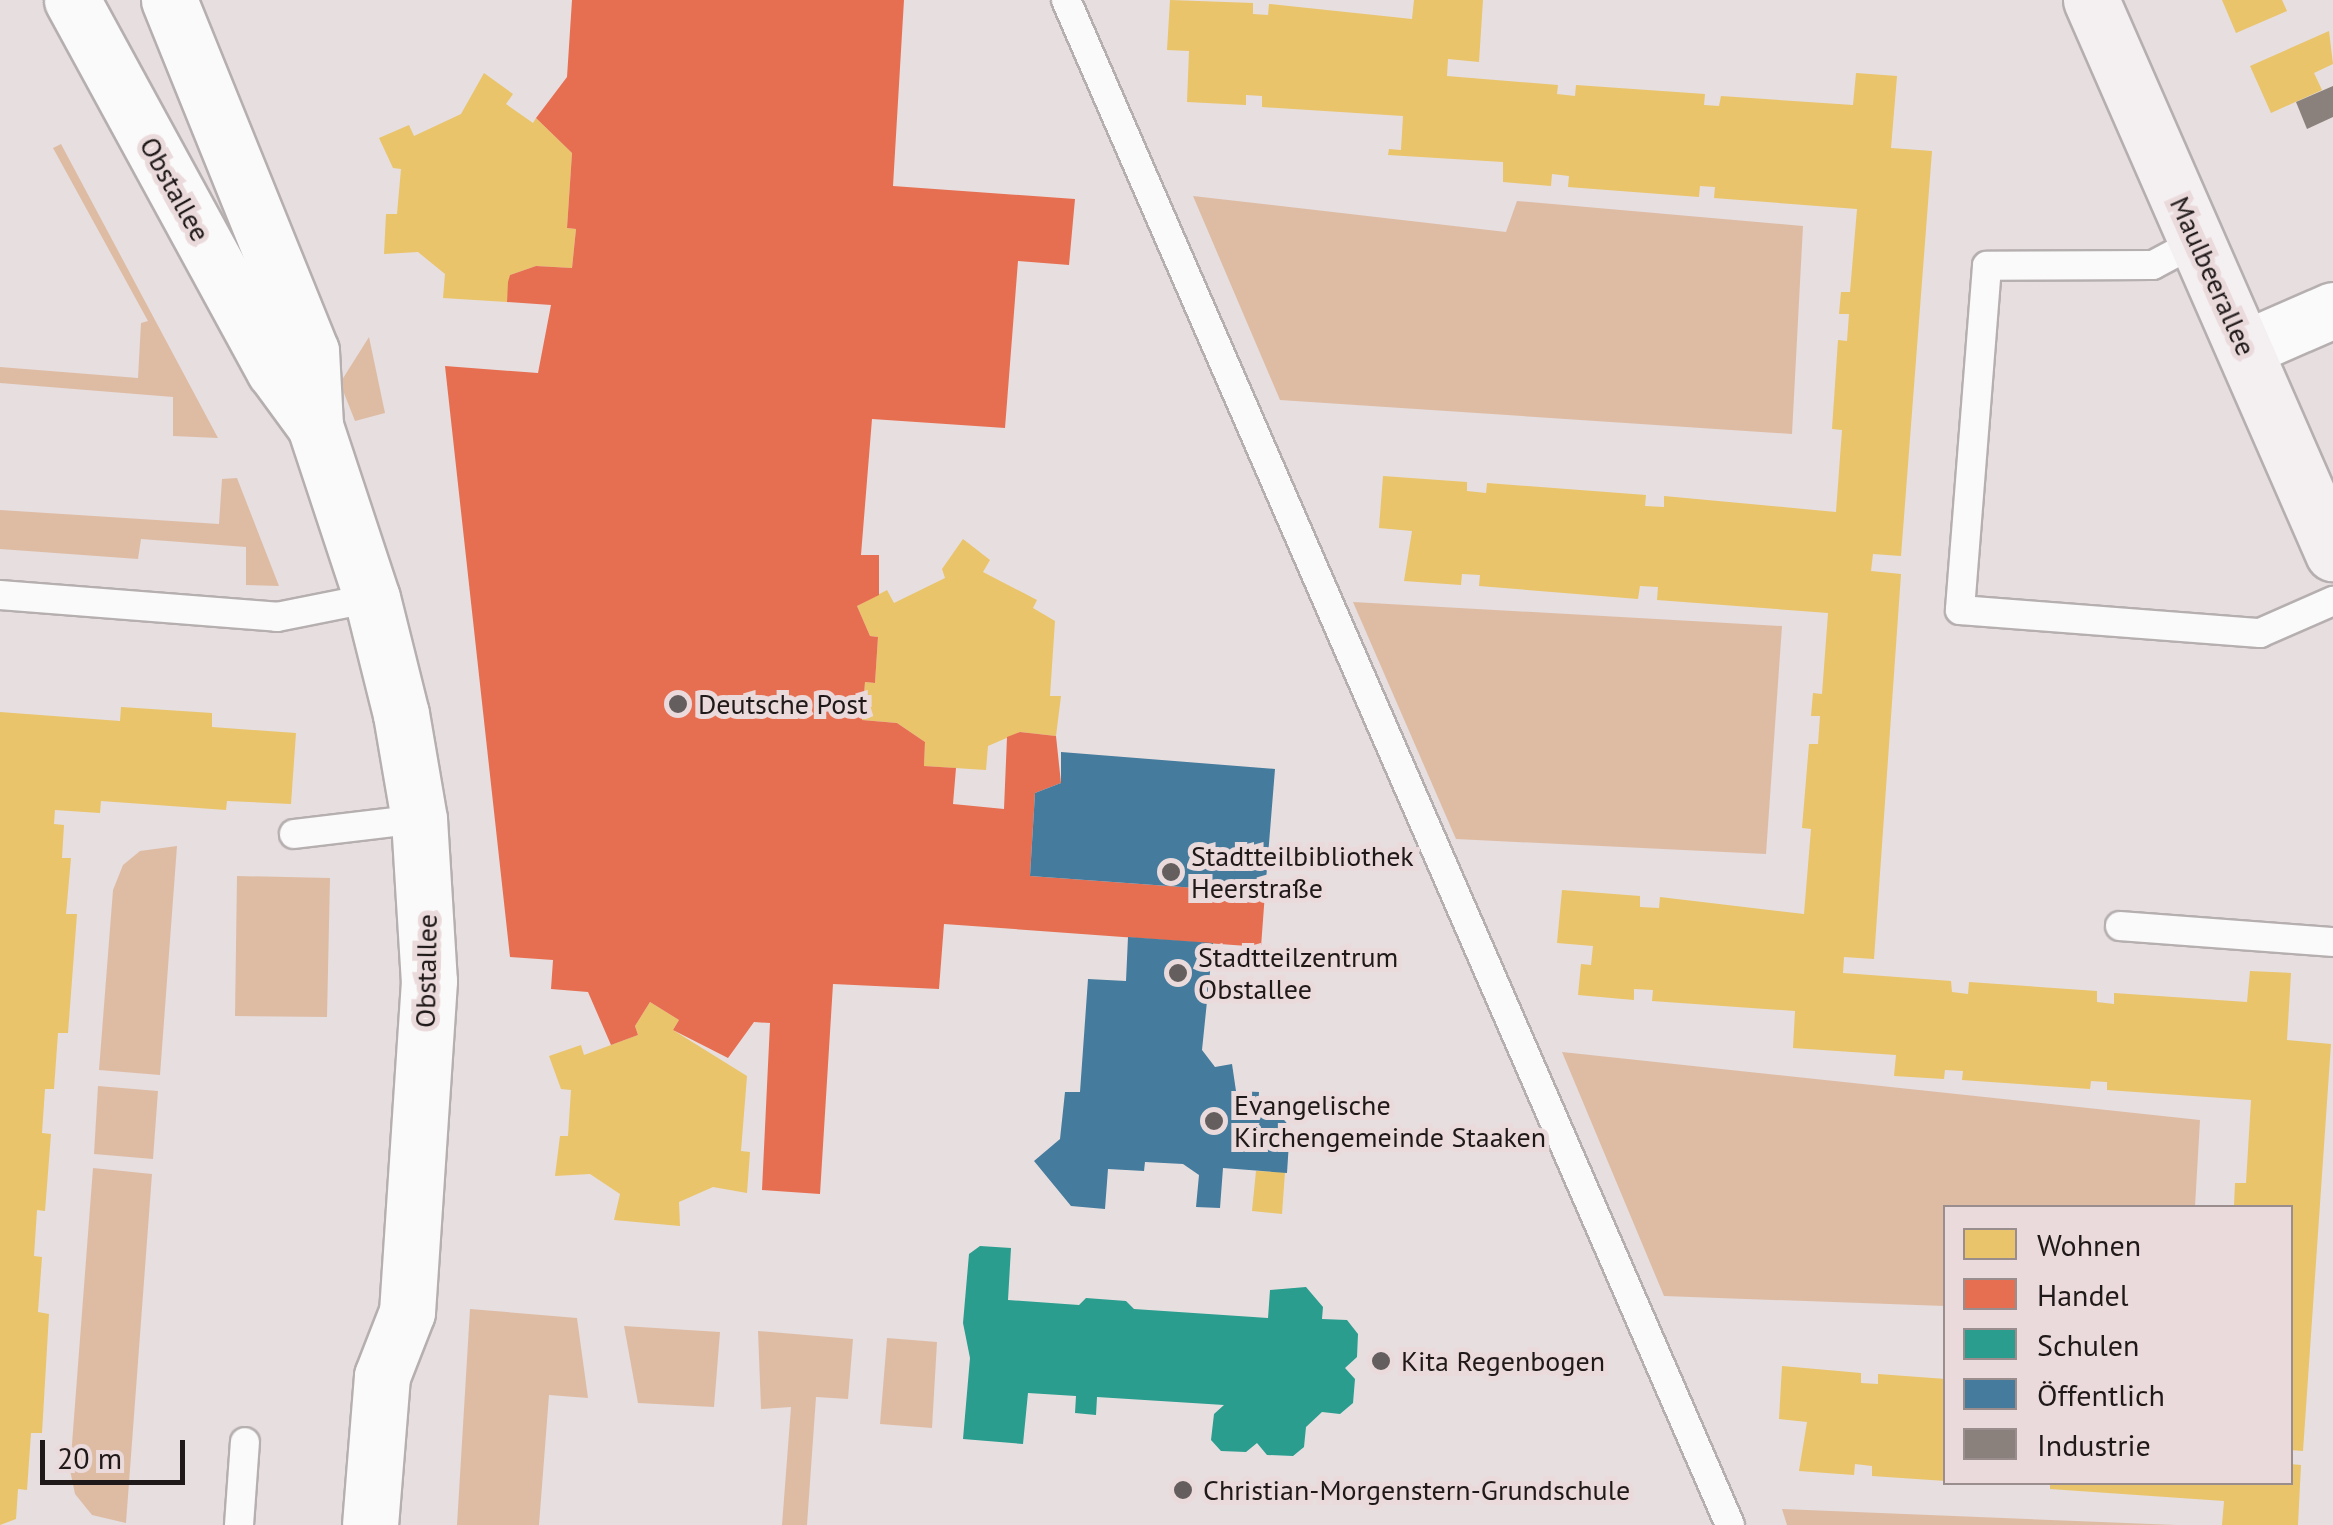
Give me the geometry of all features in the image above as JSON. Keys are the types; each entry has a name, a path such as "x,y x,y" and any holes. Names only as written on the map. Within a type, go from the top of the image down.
{"street":[{"name":"Obstallee","path":"72,0 274,370 315,426"},
{"name":"Obstallee","path":"169,0 255,200 311,351 315,426 372,598 420,819 429,981 411,1260 407,1312 382,1376 370,1525"},
{"name":"Maulbeerallee","path":"2092,0 2333,553"},
{"path":"2246,348 2333,310"}],"lane":[{"path":"1066,0 1730,1525"},
{"path":"2198,241 2153,265 1987,266 1960,610 2260,633 2333,601"},
{"path":"0,595 277,617 372,598"},
{"path":"294,834 420,819"},
{"path":"2120,926 2333,942"},
{"path":"239,1525 245,1442"}],"shaded area":[{"path":"61,144 218,438 173,436 173,397 0,383 0,367 138,378 141,323 148,321 53,148"},
{"path":"1193,196 1506,232 1517,201 1803,226 1792,434 1280,400"},
{"path":"369,337 385,413 355,421 340,383"},
{"path":"237,478 279,586 246,585 246,547 141,539 138,559 0,549 0,510 219,524 222,479"},
{"path":"1353,602 1782,626 1766,854 1456,839"},
{"path":"177,846 160,1075 99,1070 113,890 123,865 140,851"},
{"path":"237,876 330,878 327,1017 235,1016"},
{"path":"1562,1052 2200,1120 2195,1205 1943,1205 1943,1306 1664,1296"},
{"path":"98,1086 158,1091 153,1159 94,1154"},
{"path":"93,1168 152,1174 126,1523 92,1515 75,1494 70,1470"},
{"path":"470,1309 577,1318 588,1398 549,1395 539,1525 457,1525"},
{"path":"624,1326 720,1332 714,1407 638,1403"},
{"path":"758,1331 853,1339 848,1399 816,1397 807,1525 782,1525 791,1407 761,1409"},
{"path":"887,1338 937,1342 932,1428 880,1424"},
{"path":"1782,1509 2176,1525 1787,1525"}],"building: Wohnen":[{"path":"1170,0 1253,3 1253,14 1268,15 1269,4 1412,19 1414,0 1483,0 1479,62 1448,59 1447,76 1558,85 1557,94 1575,96 1576,85 1705,94 1704,105 1719,106 1721,96 1853,105 1856,73 1897,76 1891,148 1932,151 1901,556 1873,554 1871,571 1901,574 1874,959 1844,957 1843,973 1951,981 1952,992 1968,994 1969,982 2097,991 2097,1002 2114,1004 2114,993 2247,1002 2250,971 2291,973 2287,1040 2331,1044 2303,1451 2293,1450 2293,1205 2234,1205 2235,1183 2246,1183 2251,1100 2107,1090 2107,1082 2091,1081 2090,1089 1962,1080 1963,1071 1945,1070 1944,1079 1894,1076 1896,1055 1793,1048 1795,1011 1652,1001 1653,990 1634,989 1634,1000 1578,995 1581,964 1591,965 1593,946 1557,943 1562,890 1640,896 1640,907 1659,908 1660,897 1804,914 1811,829 1802,828 1809,744 1818,744 1820,716 1811,716 1813,693 1822,694 1828,613 1657,600 1658,587 1640,586 1638,599 1479,586 1480,575 1462,574 1461,585 1404,581 1412,531 1379,528 1383,476 1467,482 1467,491 1486,493 1487,483 1646,495 1645,506 1664,507 1664,496 1836,512 1842,430 1832,429 1838,340 1847,341 1849,314 1839,314 1841,292 1850,292 1857,209 1714,198 1715,187 1700,186 1699,197 1568,187 1569,176 1552,174 1551,186 1503,182 1503,162 1388,155 1389,149 1401,150 1403,116 1262,107 1262,96 1246,95 1246,105 1187,102 1189,51 1167,50"},
{"path":"2222,0 2282,0 2287,11 2236,33"},
{"path":"2329,31 2333,64 2314,73 2322,90 2271,113 2250,66"},
{"path":"484,73 513,94 506,104 533,123 536,118 572,153 567,228 576,229 572,268 536,266 510,275 507,302 443,298 445,274 418,252 384,254 386,214 397,214 401,169 393,168 379,138 409,125 414,136 461,114"},
{"path":"963,539 990,560 983,572 1037,600 1033,608 1055,621 1050,696 1061,696 1056,736 1020,732 988,746 986,770 924,766 925,742 897,723 862,720 865,682 875,683 878,637 870,636 857,606 887,590 894,603 945,578 942,569"},
{"path":"121,707 212,713 212,727 296,733 291,804 227,801 226,810 101,801 100,813 55,810 54,824 64,825 62,858 71,858 66,914 77,914 68,1033 58,1033 54,1089 45,1089 42,1133 51,1134 45,1211 37,1210 34,1256 42,1257 38,1312 49,1314 42,1433 31,1433 27,1490 18,1489 16,1519 0,1525 0,712 120,721"},
{"path":"650,1002 679,1020 673,1030 747,1076 741,1151 750,1152 747,1193 713,1187 679,1202 680,1226 614,1220 620,1194 590,1174 555,1176 560,1136 568,1136 571,1090 561,1089 549,1056 581,1045 584,1055 638,1035 635,1026"},
{"path":"1256,1171 1285,1172 1282,1214 1252,1211"},
{"path":"1782,1366 1861,1373 1861,1383 1878,1384 1878,1374 1943,1379 1943,1481 1872,1476 1872,1466 1855,1464 1854,1475 1799,1471 1807,1422 1779,1419"},
{"path":"2293,1464 2301,1465 2298,1525 2222,1525 2224,1501 2050,1489 2050,1485 2293,1485"}],"building: Handel":[{"path":"572,0 904,0 893,186 1075,199 1069,265 1018,261 1005,428 872,419 861,555 879,555 879,595 857,606 870,636 878,637 875,683 865,682 862,720 897,723 925,742 924,766 956,768 953,804 1004,809 1007,737 1020,732 1056,736 1061,783 1035,793 1030,876 1265,893 1261,947 944,924 939,989 833,984 820,1194 762,1190 770,1023 754,1022 728,1058 673,1030 679,1020 650,1002 635,1026 638,1035 611,1045 588,992 551,989 553,960 510,957 445,366 538,373 551,305 507,302 508,282 510,275 536,266 572,268 576,229 567,228 572,153 536,118 567,77"}],"building: Schulen":[{"path":"980,1246 1011,1248 1008,1300 1079,1305 1086,1298 1126,1301 1134,1309 1268,1318 1270,1290 1306,1287 1323,1307 1322,1319 1347,1320 1358,1334 1357,1357 1345,1368 1355,1379 1353,1403 1340,1414 1322,1412 1306,1427 1304,1447 1293,1456 1267,1455 1257,1443 1246,1452 1221,1451 1211,1440 1214,1414 1224,1405 1097,1397 1096,1415 1075,1413 1076,1396 1028,1393 1023,1444 963,1439 970,1358 963,1323 969,1254"}],"building: Öffentlich":[{"path":"1061,752 1275,769 1265,893 1030,876 1035,793 1061,783"},
{"path":"1128,937 1213,943 1202,1050 1215,1067 1232,1064 1236,1091 1259,1092 1258,1108 1275,1109 1290,1127 1287,1173 1223,1168 1220,1208 1196,1207 1199,1175 1183,1164 1145,1162 1144,1171 1108,1169 1105,1209 1071,1206 1034,1161 1060,1139 1065,1092 1080,1092 1088,979 1126,981"}],"building: Industrie":[{"path":"2333,86 2333,117 2307,129 2296,102"}],"place":[{"name":"Deutsche Post","path":"678,704"},
{"name":"Stadtteilbibliothek Heerstraße","path":"1171,872"},
{"name":"Stadtteilzentrum Obstallee","path":"1178,973"},
{"name":"Evangelische Kirchengemeinde Staaken","path":"1214,1121"},
{"name":"Kita Regenbogen","path":"1381,1361"},
{"name":"Christian-Morgenstern-Grundschule","path":"1183,1490"}]}
